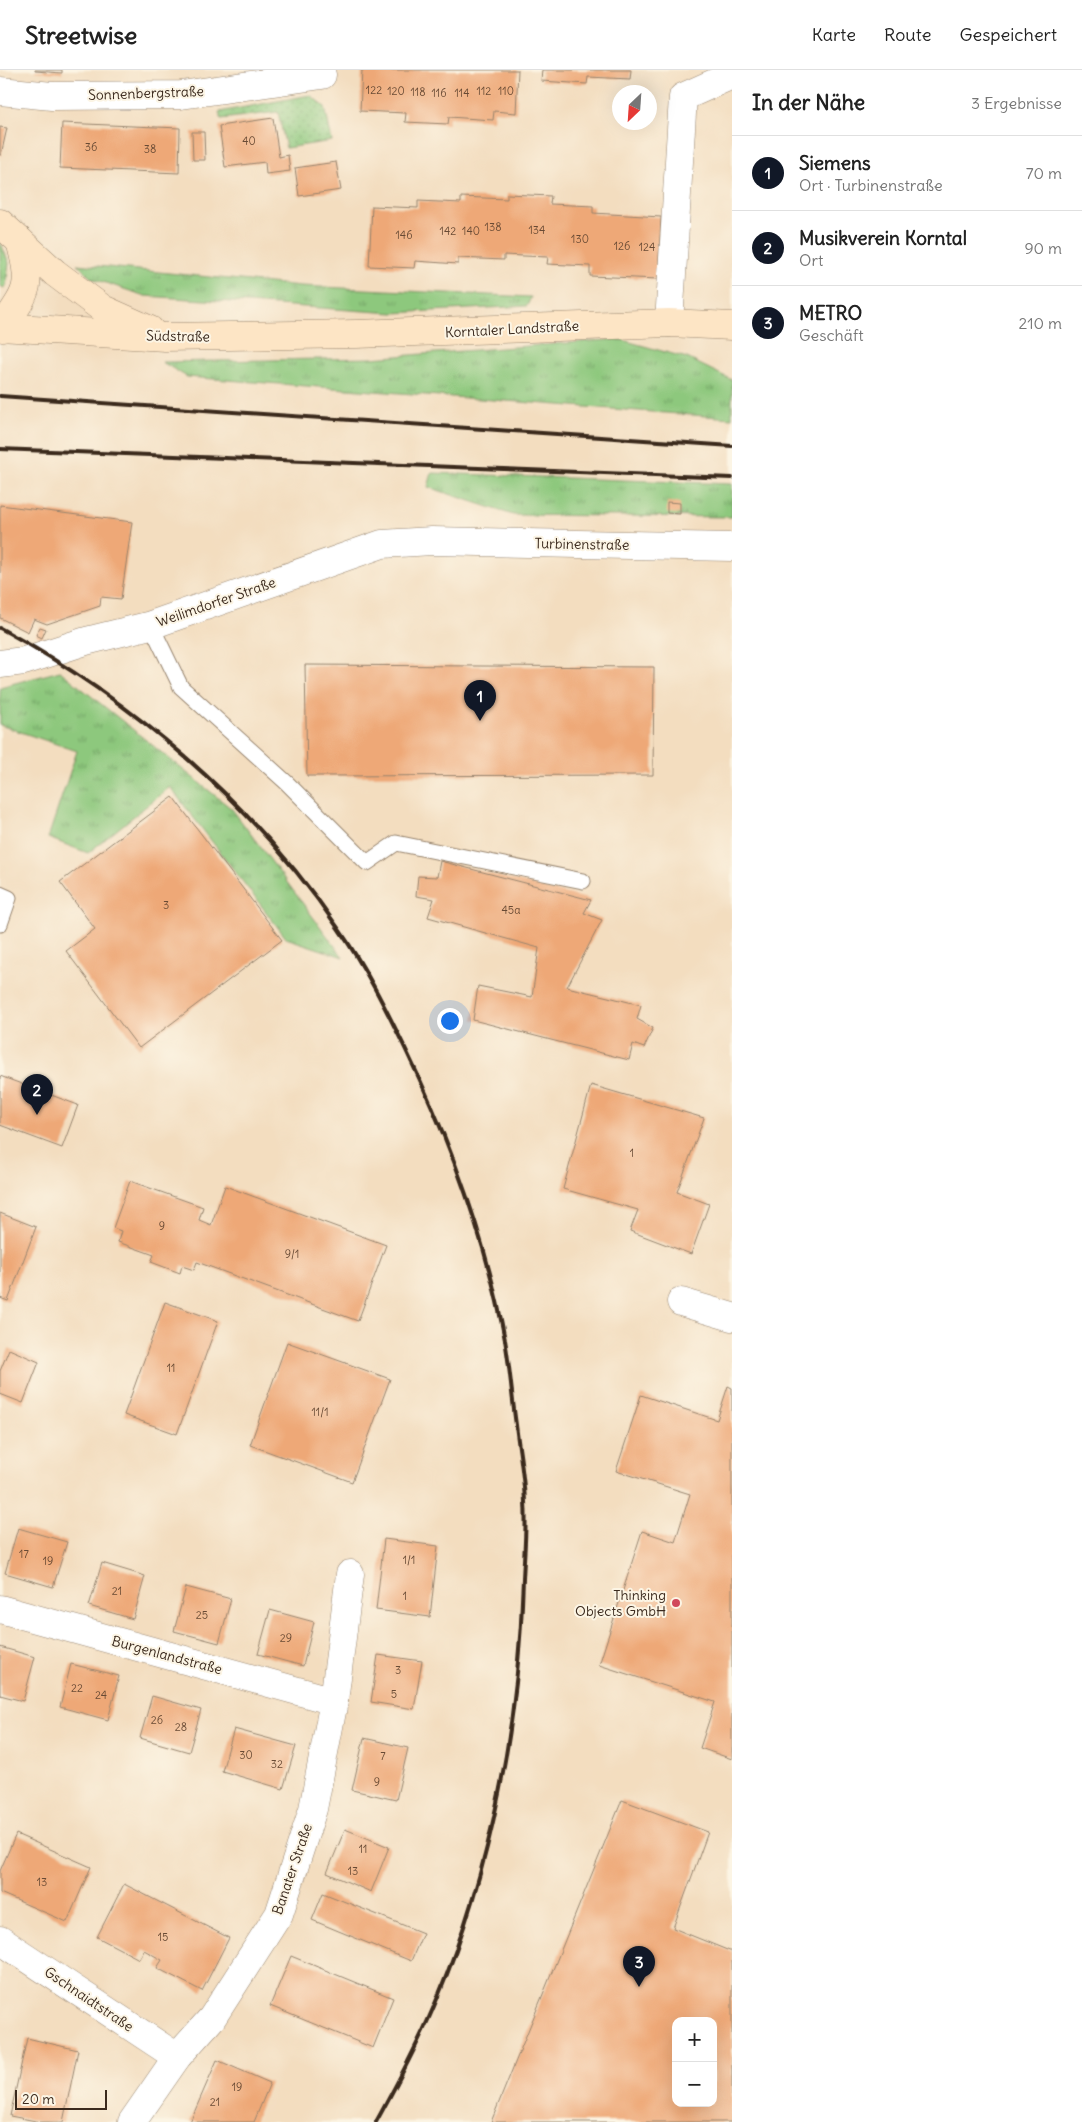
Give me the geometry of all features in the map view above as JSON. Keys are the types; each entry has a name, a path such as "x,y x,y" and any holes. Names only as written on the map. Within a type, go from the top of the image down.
{"main road":[{"path":"0,326 24,297 28,273 10,232"},
{"path":"10,232 55,273 103,309 165,337"},
{"name":"Korntaler Landstraße","path":"356,334 669,323 732,326"},
{"name":"Südstraße","path":"0,326 165,337 356,334"}],"street":[{"name":"Sonnenbergstraße","path":"0,92 52,96 181,94 322,75"},
{"path":"669,323 683,97 732,75"},
{"name":"Turbinenstraße","path":"432,541 732,547"},
{"name":"Weilimdorfer Straße","path":"0,664 24,661 86,641 151,625 382,544 432,541"},
{"path":"681,1302 732,1317"},
{"name":"Banater Straße","path":"132,2122 177,2058 212,2018 279,1914 313,1809 334,1701 350,1574"},
{"name":"Burgenlandstraße","path":"0,1609 334,1701"},
{"name":"Gschnaidtstraße","path":"0,1940 177,2058"}],"lane":[{"path":"151,625 182,687 287,782 367,863 396,843 583,881"},
{"path":"0,894 9,898 0,924"}],"green space":[{"path":"310,95 325,107 332,141 286,148 278,112 221,119 219,112"},
{"path":"0,241 9,263 6,286 3,288 0,285"},
{"path":"77,264 301,286 531,297 527,306 393,313 145,296 91,278"},
{"path":"619,339 687,358 732,380 732,418 187,377 162,362 371,358"},
{"path":"432,473 732,484 732,517 513,515 428,487"},
{"path":"60,671 232,809 343,957 286,938 170,787 88,853 48,838 77,751 0,725 0,687"}],"building":[{"path":"62,70 62,73 35,71"},
{"path":"362,70 518,70 516,113 494,111 493,120 449,117 448,124 405,122 406,113 360,111"},
{"path":"542,70 631,70 630,79 588,77 587,84 541,81"},
{"path":"273,118 279,157 288,155 290,171 266,174 265,162 225,167 219,126"},
{"path":"62,123 180,128 179,173 60,168"},
{"path":"0,127 7,128 1,155 0,155"},
{"path":"192,132 204,132 205,160 193,160"},
{"path":"336,162 341,190 299,196 295,168"},
{"path":"507,194 551,196 550,204 593,206 593,213 661,217 658,279 590,276 590,266 547,264 548,257 504,255 504,260 458,258 458,264 415,261 414,268 369,266 372,206 418,208 418,201 461,203 461,197 507,199"},
{"path":"667,502 680,503 680,514 667,513"},
{"path":"0,505 132,522 121,599 101,597 100,606 47,624 34,619 28,632 0,618"},
{"path":"40,627 46,629 42,638 36,635"},
{"path":"305,665 654,667 653,775 307,776"},
{"path":"173,797 282,940 139,1048 66,951 95,929 60,882"},
{"path":"440,861 591,900 584,913 602,920 567,987 641,1005 637,1019 653,1028 644,1048 633,1044 629,1060 473,1020 478,986 532,997 539,948 428,917 434,899 416,896 418,876 437,877"},
{"path":"0,1076 78,1105 62,1148 0,1125"},
{"path":"591,1085 704,1118 677,1192 709,1204 691,1254 630,1231 638,1210 563,1189"},
{"path":"130,1181 203,1207 199,1220 211,1225 225,1186 386,1245 358,1321 197,1262 194,1270 182,1266 180,1273 151,1262 154,1255 118,1242 121,1231 113,1228"},
{"path":"0,1213 36,1227 8,1301 0,1298"},
{"path":"165,1302 218,1321 177,1434 124,1415"},
{"path":"287,1342 390,1379 352,1482 250,1445"},
{"path":"9,1349 39,1362 23,1403 0,1394 0,1371"},
{"name":"Thinking Objects GmbH","path":"728,1386 732,1388 732,1759 700,1748 715,1702 599,1665 642,1531 675,1542 690,1494 616,1471 641,1395 717,1420"},
{"path":"18,1528 67,1542 53,1587 5,1573"},
{"path":"384,1539 438,1546 430,1617 376,1610"},
{"path":"102,1563 145,1576 133,1619 89,1606"},
{"path":"186,1587 231,1599 219,1643 174,1631"},
{"path":"270,1610 314,1622 303,1666 258,1654"},
{"path":"0,1647 35,1657 23,1701 0,1695"},
{"path":"378,1655 422,1661 414,1709 371,1702"},
{"path":"71,1664 119,1676 108,1720 60,1707"},
{"path":"152,1696 201,1710 189,1752 140,1738"},
{"path":"234,1729 296,1746 283,1789 222,1771"},
{"path":"364,1738 408,1748 396,1800 352,1790"},
{"path":"622,1800 708,1832 673,1928 732,1952 732,2122 491,2122"},
{"path":"345,1829 389,1847 371,1892 327,1873"},
{"path":"16,1834 91,1867 67,1922 0,1893 0,1871"},
{"path":"124,1884 229,1938 202,1991 157,1968 162,1960 144,1950 139,1959 97,1937"},
{"path":"323,1893 423,1933 411,1961 312,1920"},
{"path":"291,1956 393,1998 373,2048 270,2006"},
{"path":"27,2038 78,2050 63,2122 41,2122 10,2116"},
{"path":"217,2060 270,2083 254,2122 190,2122"}],"railway":[{"path":"0,396 732,446"},
{"path":"0,449 732,478"},
{"path":"0,628 97,688 187,758 268,838 304,882 357,957 405,1048 451,1154 488,1264 507,1351 523,1473 526,1521 516,1686 499,1793 473,1898 437,1999 408,2061 376,2122"}],"place":[{"name":"Siemens","path":"480,721"},
{"name":"Musikverein Korntal","path":"37,1115"},
{"name":"Thinking Objects GmbH","path":"676,1603"},
{"name":"METRO","path":"639,1987"}]}
